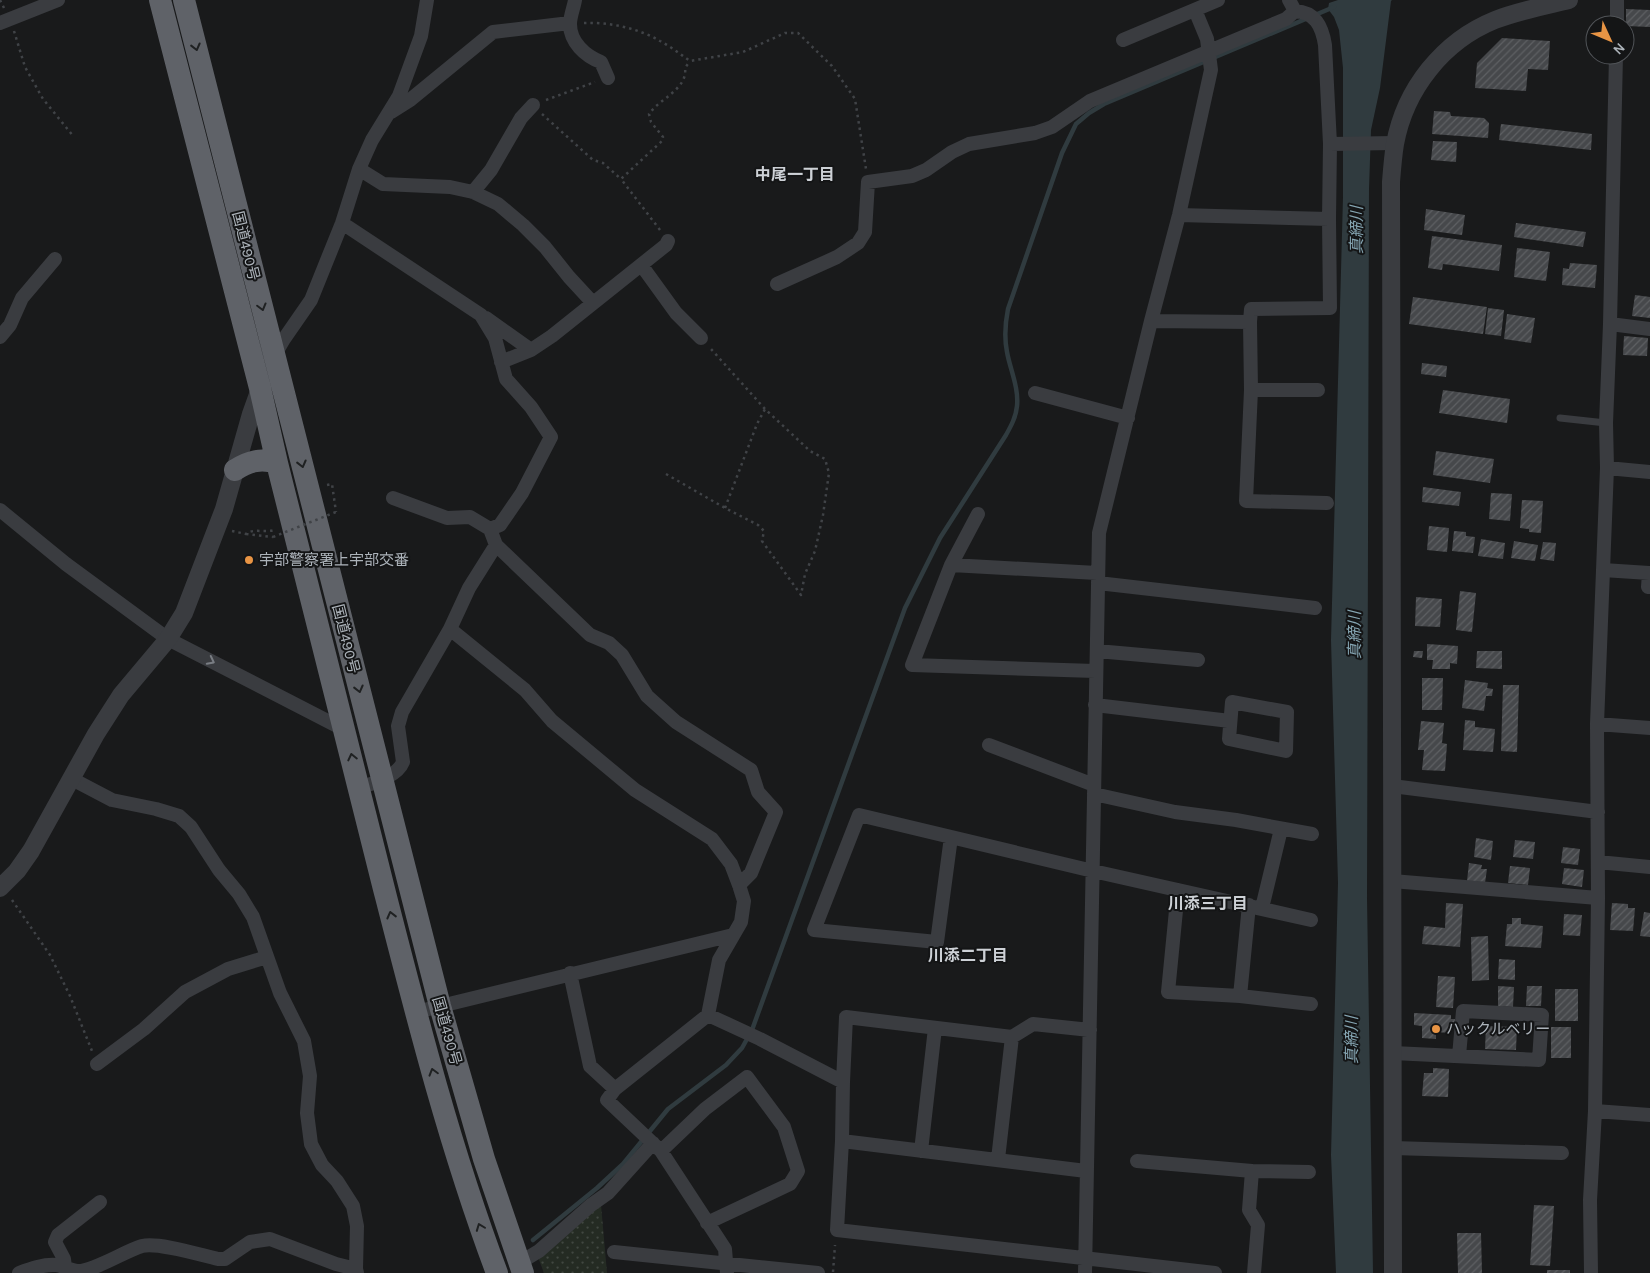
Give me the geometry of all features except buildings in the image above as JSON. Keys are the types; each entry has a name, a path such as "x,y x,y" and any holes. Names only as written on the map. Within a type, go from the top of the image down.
{"highway":[{"name":"国道490号","path":"160,0 260,388 277,463 416,1012 450,1133 497,1273"},
{"name":"国道490号","path":"184,0 440,1006 484,1159 521,1268"},
{"path":"235,470 250,462 261,460 277,463"}],"street":[{"path":"5,22 58,0"},
{"path":"1,888 17,871 31,851 96,734 121,696 168,639 184,613 224,509 260,388 274,356 311,300 342,223 359,169 372,140 399,96 420,36 427,0"},
{"path":"575,0 570,24 576,44 590,58 600,62 608,78"},
{"path":"1123,40 1218,0"},
{"path":"1393,1273 1391,182 1387,143 1402,119 1411,96 1424,76 1442,54 1463,37 1494,21 1569,0"},
{"path":"1617,0 1617,15"},
{"path":"777,284 837,257 858,243 865,232 868,182 912,176 926,170 952,152 969,144 1035,133 1052,127 1090,101 1286,19 1296,7 1317,21 1323,30 1326,45 1332,143 1330,308 1251,309 1251,390 1246,501 1327,503"},
{"path":"1085,1273 1099,533 1179,215 1210,70 1207,39 1195,10"},
{"path":"388,114 410,100 493,32 570,24"},
{"path":"1592,1273 1590,1200 1595,1111 1598,898 1597,724 1607,468 1606,423 1616,65"},
{"path":"473,192 491,170 521,118 532,105"},
{"path":"1332,143 1387,143"},
{"path":"359,169 383,184 450,187 473,192 498,204 546,247 569,277 593,303"},
{"path":"1179,215 1330,219"},
{"path":"342,223 531,350"},
{"path":"501,362 531,350 552,336 642,266 668,241"},
{"path":"0,337 10,325 22,298 55,258"},
{"path":"642,266 676,313 701,338"},
{"path":"481,315 495,338 506,379 531,407 551,437 522,493 500,525 490,529"},
{"path":"1151,321 1250,322"},
{"path":"1610,324 1650,329"},
{"path":"1251,390 1318,390"},
{"path":"1035,393 1128,418"},
{"path":"1607,468 1650,472"},
{"path":"393,498 447,518 470,517 490,529 496,545 590,635 609,643 622,655 647,696 676,722 751,770 758,792 776,812 751,873 739,885"},
{"path":"0,510 66,564 168,639 345,730"},
{"path":"978,514 952,565 912,665 1096,671"},
{"path":"359,788 382,779 402,767 403,762 398,732 399,719 450,629 469,588 496,545"},
{"path":"952,565 1098,578 1315,608"},
{"path":"1603,570 1649,573 1648,587 1650,587"},
{"path":"450,629 525,690 552,721 635,790 712,839 730,864 744,901 741,922 719,960 708,1015 615,1089 607,1100 657,1147 725,1249 727,1268"},
{"path":"1097,651 1198,660"},
{"path":"1232,702 1287,712 1286,751 1229,739 1230,721 1232,702"},
{"path":"1095,705 1230,721"},
{"path":"1597,724 1650,728"},
{"path":"989,745 1094,790 1176,812 1236,820 1312,834"},
{"path":"18,1273 39,1267 56,1265 77,1271 89,1269 144,1246 158,1246 218,1259 226,1266 250,1242 270,1239 356,1271 357,1226 353,1206 337,1181 322,1165 311,1144 307,1113 310,1076 304,1042 280,993 253,917 239,894 219,870 191,827 179,816 112,800 72,779"},
{"path":"1392,786 1598,812"},
{"path":"951,837 937,942 814,930 859,815 1311,920"},
{"path":"1240,996 1255,907 1282,829"},
{"path":"1598,862 1650,867"},
{"path":"1392,882 1598,898"},
{"path":"1178,890 1168,992 1240,996 1311,1004"},
{"path":"416,1012 570,973 733,935"},
{"path":"97,1064 144,1029 185,992 228,969 267,957"},
{"path":"570,973 590,1066 615,1089"},
{"path":"1393,1053 1539,1060 1542,1015 1463,1011 1459,1056"},
{"path":"708,1015 760,1039 843,1082"},
{"path":"1090,1030 1033,1024 1012,1037 846,1017 842,1141 836,1230 1215,1273"},
{"path":"921,1151 935,1028"},
{"path":"998,1159 1012,1037"},
{"path":"521,1268 591,1205 608,1193 657,1147 747,1077 784,1127 798,1171 790,1184 707,1223"},
{"path":"1595,1111 1650,1115"},
{"path":"842,1141 1086,1171"},
{"path":"1393,1148 1562,1152"},
{"path":"1138,1161 1252,1171 1309,1172"},
{"path":"1252,1171 1249,1210 1258,1224 1254,1273"},
{"path":"65,1267 64,1259 55,1242 58,1235 100,1202"},
{"path":"614,1252 727,1268 818,1273"}],"lane":[{"path":"1560,418 1606,423"}],"path":[{"path":"0,0 5,22 25,67 43,99 74,137"},
{"path":"570,24 601,22 638,31 661,41 690,61 743,52 785,33 798,33 832,66 854,99 868,182"},
{"path":"621,179 662,141 663,137 651,122 649,114 654,106 681,84 686,76 685,68 690,61"},
{"path":"608,78 532,105 593,160 603,162 621,179 668,241"},
{"path":"666,474 758,525 764,532 762,541 801,595 805,574 816,551 823,515 829,473 825,459 810,451 765,410 701,338"},
{"path":"725,508 765,410"},
{"path":"225,529 273,537 336,512 332,484 322,486"},
{"path":"247,534 249,532 269,532 278,529"},
{"path":"1,888 22,913 50,955 70,996 97,1064"},
{"path":"833,1273 836,1230"}],"shaded area":[{"path":"601,1205 607,1273 544,1273 538,1257"}],"water":[{"name":"真締川","path":"1338,0 1392,0 1380,88 1371,130 1369,189 1367,898 1373,1273 1336,1273 1331,1155 1338,883 1331,640 1343,197 1343,68 1339,30 1334,17 1328,9 1329,3"}],"waterway":[{"path":"533,1240 597,1188 623,1164 668,1109 726,1065 742,1048 752,1030 905,608 940,538 1006,435 1014,418 1017,406 1017,392 1005,341 1008,309 1062,153 1076,124 1104,104 1334,7"}],"place":[{"name":"宇部警察署上宇部交番","path":"249,560"},
{"name":"ハックルベリー","path":"1436,1029"}],"district":[{"name":"中尾一丁目","path":"795,174"},
{"name":"川添三丁目","path":"1208,903"},
{"name":"川添二丁目","path":"968,955"}]}
